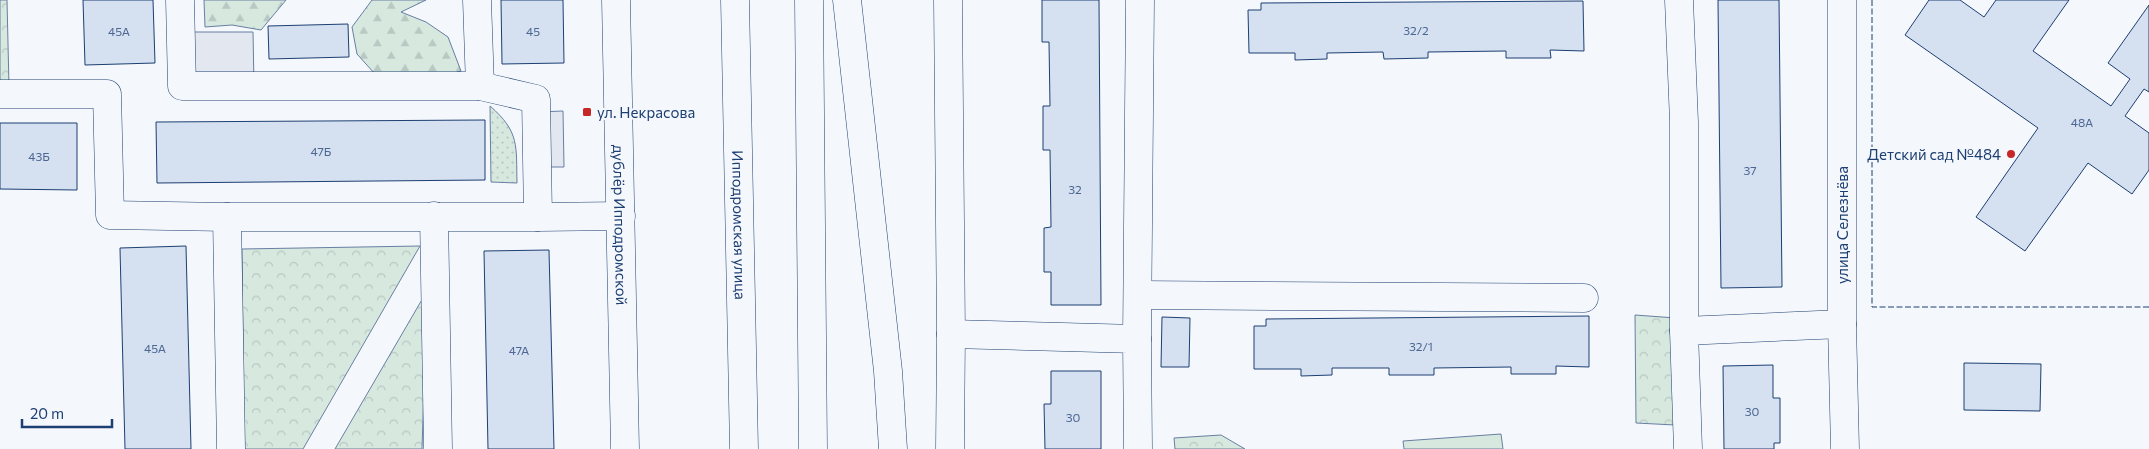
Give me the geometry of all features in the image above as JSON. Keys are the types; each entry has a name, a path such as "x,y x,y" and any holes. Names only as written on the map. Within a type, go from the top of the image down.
{"main road":[{"path":"180,0 182,86 480,86 536,99 538,217"},
{"path":"477,0 480,86"},
{"name":"дублёр Ипподромской","path":"616,0 625,449"},
{"name":"Ипподромская улица","path":"735,0 744,449"},
{"path":"810,0 813,449"},
{"path":"848,0 888,370 893,449"},
{"path":"948,0 951,334 950,449"},
{"path":"1138,449 1140,0"},
{"path":"1679,0 1684,122 1684,331 1688,449"},
{"name":"улица Селезнёва","path":"1842,0 1842,324 1845,449"},
{"path":"0,94 107,94 110,214 227,217 621,216"},
{"path":"434,216 438,449"},
{"path":"227,217 231,449"},
{"path":"1139,295 1584,298"},
{"path":"1684,331 1842,324"},
{"path":"951,334 1137,339"}],"green space":[{"path":"0,0 7,0 9,87 0,87"},
{"path":"204,0 286,0 261,30 232,25 205,27"},
{"path":"372,0 426,0 401,12 426,22 448,37 461,71 444,76 375,74 357,54 352,27"},
{"path":"490,106 507,124 514,140 517,183 491,182"},
{"path":"420,246 303,449 244,449 242,249"},
{"path":"427,291 422,449 335,449"},
{"path":"1635,315 1676,318 1675,425 1636,423"},
{"path":"1501,434 1503,449 1404,449 1403,441"},
{"path":"1221,435 1245,449 1175,449 1174,438"}],"shaded area":[{"path":"181,32 253,32 254,86 182,86"},
{"path":"563,111 564,167 538,167 537,112"}],"building":[{"path":"83,0 153,0 155,63 85,65"},
{"path":"501,0 563,0 564,63 502,64"},
{"path":"1042,0 1099,0 1101,305 1051,305 1051,272 1044,272 1044,228 1051,227 1050,150 1043,150 1043,106 1050,106 1049,42 1042,42"},
{"path":"1718,0 1779,0 1782,287 1721,288"},
{"path":"1929,0 1960,0 1984,17 1996,0 2069,0 2033,51 2111,106 2130,79 2108,63 2149,5 2149,92 2144,89 2125,116 2149,133 2149,170 2132,194 2088,163 2025,251 1976,217 2038,128 1905,35"},
{"path":"1583,1 1584,51 1550,50 1551,58 1506,58 1506,51 1428,52 1428,58 1384,59 1383,52 1327,53 1327,59 1295,60 1295,53 1249,53 1248,10 1261,10 1261,3"},
{"path":"348,24 349,57 269,59 268,26"},
{"path":"485,120 485,180 157,183 156,122"},
{"path":"0,123 77,123 77,190 0,189"},
{"path":"186,246 191,449 125,449 120,248"},
{"path":"549,250 554,449 488,449 484,251"},
{"path":"1589,316 1589,367 1556,366 1556,374 1511,374 1511,367 1434,368 1434,375 1389,375 1389,368 1332,368 1332,375 1301,376 1301,369 1254,369 1254,326 1266,326 1266,319"},
{"path":"1162,317 1190,318 1189,367 1161,367"},
{"path":"1964,363 2041,364 2040,411 1964,410"},
{"path":"1773,365 1773,398 1780,398 1780,443 1774,443 1774,449 1724,449 1723,366"},
{"path":"1051,371 1101,371 1101,449 1045,449 1044,404 1051,404"}],"fence":[{"path":"1872,0 1872,307 2149,307"}],"place":[{"name":"ул. Некрасова","path":"587,112"},
{"name":"Детский сад №484","path":"2011,154"}]}
